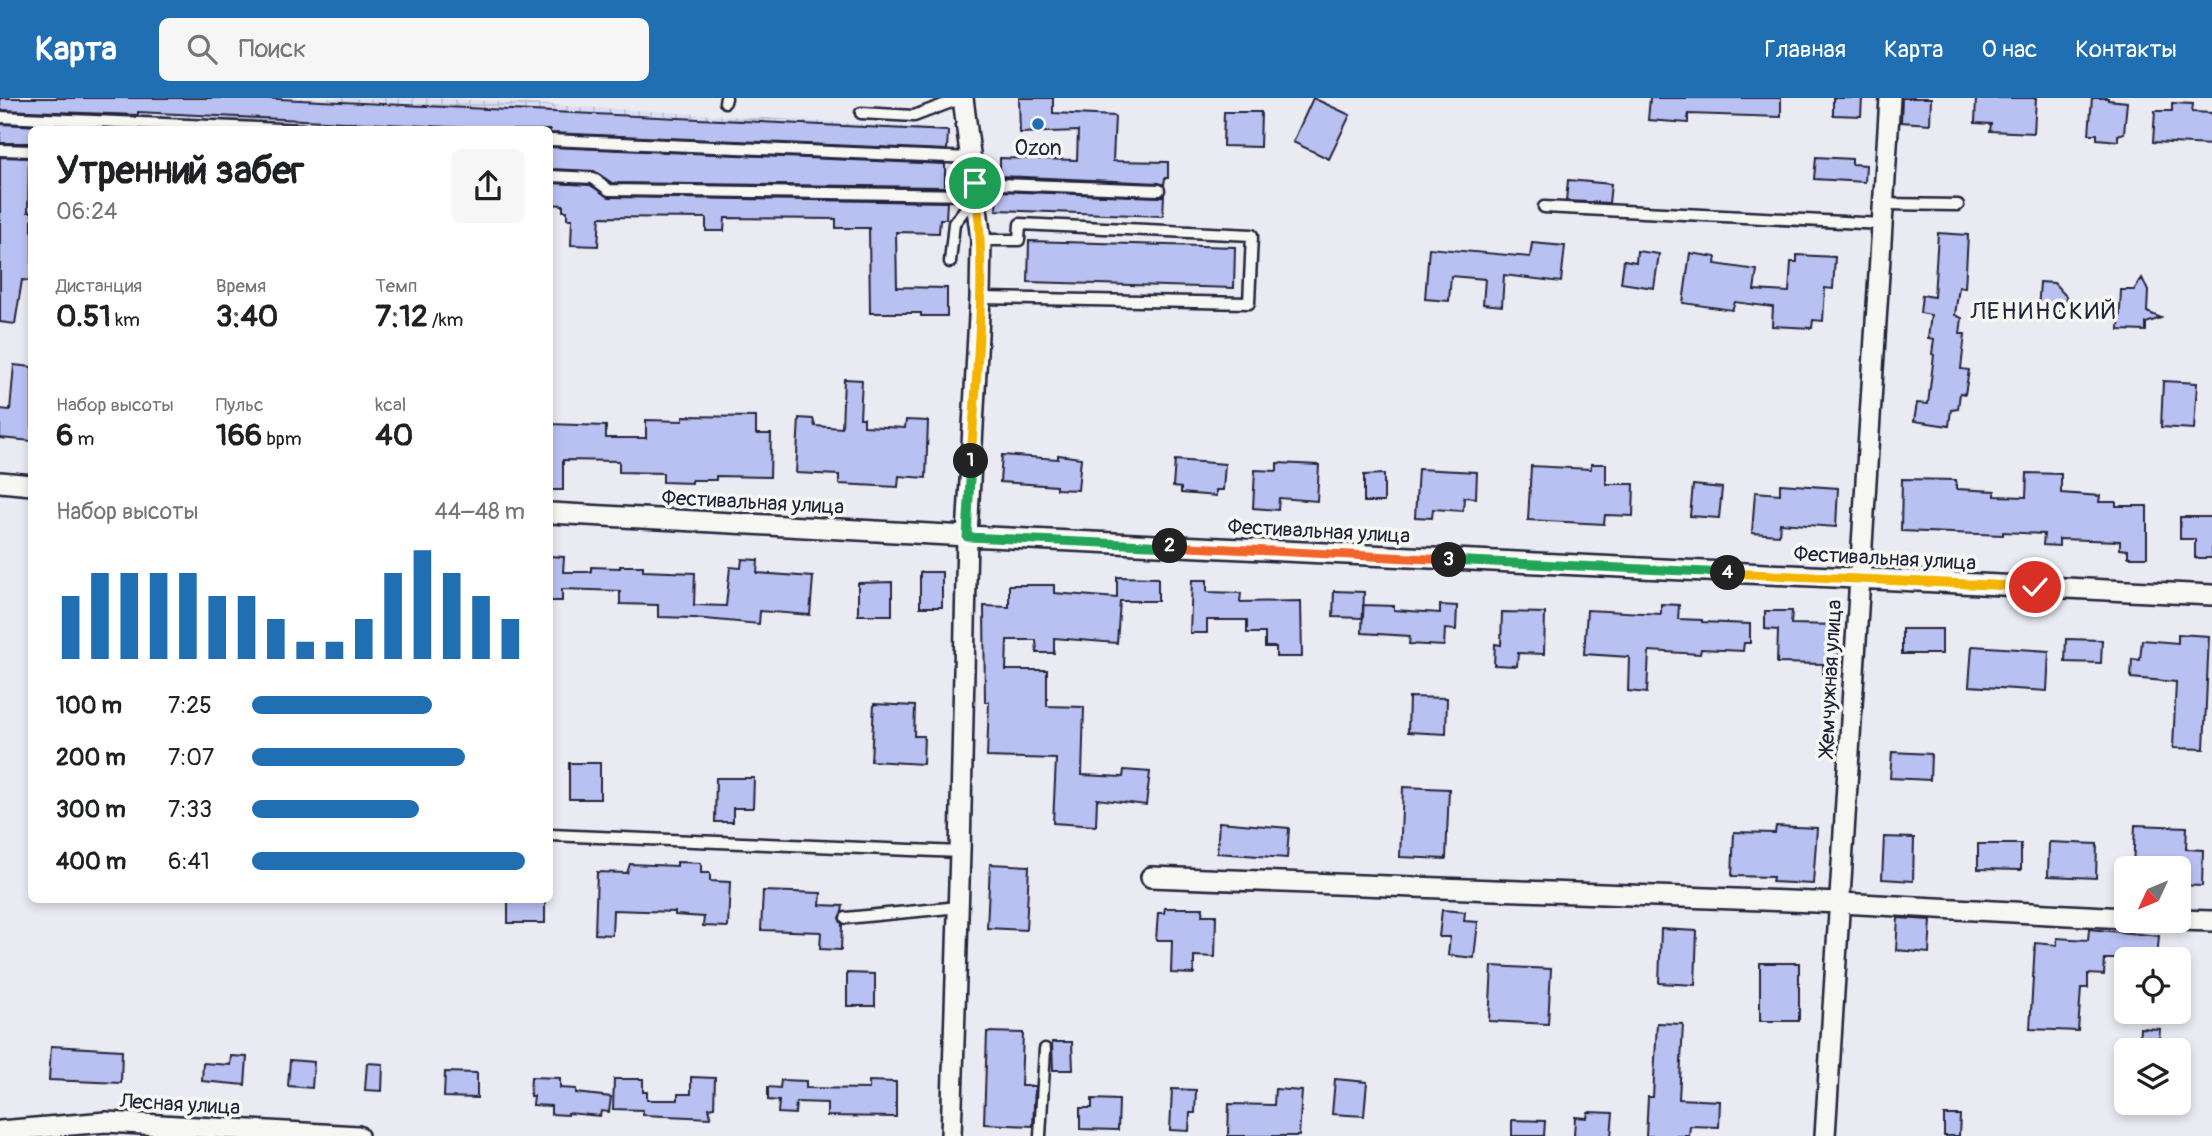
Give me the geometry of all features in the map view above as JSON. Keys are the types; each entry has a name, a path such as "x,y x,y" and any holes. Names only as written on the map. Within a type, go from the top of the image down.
{"street":[{"path":"951,1136 967,537 981,298 981,240 963,98"},
{"name":"Жемчужная улица","path":"1825,1136 1890,98"},
{"path":"0,482 28,485"},
{"name":"Фестивальная улица","path":"553,513 967,537 2212,595"},
{"path":"1151,877 1840,903 2114,917"},
{"path":"2191,920 2212,921"},
{"name":"Лесная улица","path":"0,1132 106,1122 358,1136"}],"lane":[{"path":"861,113 914,116 963,98"},
{"path":"0,117 210,126"},
{"path":"553,140 972,158"},
{"path":"0,150 28,151"},
{"path":"553,176 593,178 609,190 1159,190"},
{"path":"950,261 954,223 976,189"},
{"path":"1883,204 1958,205"},
{"path":"1544,207 1882,224"},
{"path":"981,240 1019,240 1020,224 1252,235 1249,303 981,298"},
{"path":"553,835 960,852"},
{"path":"846,918 958,907"},
{"path":"1040,1136 1045,1049"}],"shaded area":[{"path":"0,98 436,98 945,129 945,186 898,182 896,219 553,200 553,126 28,126 28,271 0,270"}],"building":[{"path":"0,98 258,98 948,131 947,150 553,133 553,126 426,126 138,112 138,115 0,110"},
{"path":"1019,98 1053,98 1053,113 1115,116 1113,161 1168,162 1168,178 1165,178 1164,185 1000,176 1000,158 1077,160 1078,131 1020,133"},
{"path":"1313,98 1350,115 1329,159 1293,142"},
{"path":"1650,98 1781,98 1781,117 1688,114 1688,123 1648,120"},
{"path":"1833,98 1862,98 1861,116 1833,115"},
{"path":"1902,98 1931,98 1930,124 1901,122"},
{"path":"1976,98 2036,98 2034,133 1990,131 1991,124 1975,123"},
{"path":"2092,98 2127,102 2124,133 2118,135 2118,141 2097,139 2097,134 2089,134"},
{"path":"2172,103 2193,104 2192,112 2212,113 2212,145 2153,142 2155,111 2172,111"},
{"path":"1224,112 1261,112 1260,147 1223,146"},
{"path":"0,124 39,126 28,126 28,143 0,143"},
{"path":"553,147 945,164 945,187 612,183 594,171 553,169"},
{"path":"0,157 28,158 28,281 22,280 15,324 0,322"},
{"path":"1816,157 1852,159 1852,164 1866,165 1865,182 1814,179"},
{"path":"1568,180 1611,184 1609,203 1566,201"},
{"path":"553,183 590,185 609,197 947,202 946,219 940,219 939,233 896,232 897,287 947,288 947,316 870,313 869,228 836,228 836,219 725,218 724,231 706,231 706,218 600,217 598,246 571,245 572,219 567,219 567,211 563,211 563,205 553,204"},
{"path":"997,191 1159,197 1164,195 1163,216 996,210"},
{"path":"1938,233 1968,235 1965,288 1959,287 1955,315 1962,318 1960,334 1965,334 1961,369 1969,370 1965,394 1960,393 1958,409 1951,410 1949,426 1914,421 1917,403 1928,404 1934,339 1928,338 1931,315 1920,313 1922,295 1934,297"},
{"path":"1029,241 1235,247 1234,288 1028,282"},
{"path":"1532,243 1565,246 1561,282 1504,275 1502,306 1483,304 1485,279 1451,276 1449,301 1425,299 1429,248 1530,257"},
{"path":"1637,251 1659,254 1654,288 1621,283 1624,260 1636,262"},
{"path":"1690,253 1716,257 1715,264 1757,270 1754,290 1789,292 1791,262 1797,262 1797,255 1835,257 1833,289 1825,288 1823,321 1813,320 1812,328 1772,326 1773,307 1735,302 1732,310 1683,303"},
{"path":"2142,278 2148,291 2147,312 2161,318 2146,323 2146,331 2119,330 2121,290 2134,290"},
{"path":"2040,282 2054,283 2066,296 2065,307 2058,312 2038,310"},
{"path":"14,365 28,367 28,441 0,438 0,409 10,410"},
{"path":"844,379 862,380 860,418 864,418 864,426 905,428 906,420 928,421 926,478 899,476 898,487 839,484 839,475 796,473 799,418 813,419 815,426 842,428"},
{"path":"2163,381 2197,383 2194,429 2161,427"},
{"path":"683,416 756,417 756,434 771,434 770,477 716,476 716,480 692,480 692,483 663,482 663,473 619,472 619,461 563,460 563,490 553,490 553,424 606,426 606,438 646,438 646,420 683,421"},
{"path":"1002,455 1058,459 1058,455 1081,458 1078,490 1000,482"},
{"path":"1175,460 1225,464 1223,490 1216,490 1216,496 1181,493 1181,488 1173,487"},
{"path":"1277,463 1319,465 1317,501 1279,498 1278,510 1253,508 1255,470 1277,471"},
{"path":"1591,464 1606,464 1606,484 1634,484 1633,516 1605,515 1604,524 1528,520 1531,466 1591,469"},
{"path":"1418,469 1477,472 1476,498 1464,497 1463,511 1433,509 1432,518 1415,517"},
{"path":"2027,473 2061,474 2061,493 2100,496 2099,502 2116,502 2116,506 2147,506 2147,557 2128,557 2128,550 2120,549 2120,541 2059,539 2059,546 2043,545 2044,534 1901,531 1902,479 1956,480 1956,489 1995,491 1995,496 2026,497"},
{"path":"1384,474 1384,502 1364,502 1364,475"},
{"path":"1780,484 1838,488 1836,527 1780,523 1779,535 1752,533 1755,492 1780,494"},
{"path":"1693,485 1722,488 1719,518 1690,516"},
{"path":"2180,517 2212,517 2212,558 2195,558 2195,539 2180,539"},
{"path":"553,556 564,557 563,572 591,572 591,567 643,566 643,571 695,573 694,605 726,606 730,567 741,568 742,559 758,560 757,573 813,577 810,615 760,611 759,624 658,617 658,605 620,604 620,591 562,589 562,601 553,601"},
{"path":"920,572 942,572 942,607 920,607"},
{"path":"1117,577 1158,578 1158,601 1120,601 1117,643 1054,638 1054,653 1037,653 1036,640 1007,640 1006,670 1047,670 1047,706 1084,707 1082,775 1123,777 1124,770 1150,772 1146,805 1097,799 1096,826 1053,823 1056,759 987,757 989,702 985,702 984,606 1009,607 1009,585 1054,585 1054,593 1117,598"},
{"path":"1192,580 1207,580 1207,592 1241,593 1240,602 1301,601 1302,657 1276,657 1276,647 1265,647 1265,633 1247,633 1247,620 1207,620 1207,633 1190,633"},
{"path":"892,582 892,615 858,615 858,583"},
{"path":"1334,591 1364,592 1363,618 1333,617"},
{"path":"1661,604 1679,605 1678,619 1750,624 1750,643 1744,643 1743,651 1701,649 1700,654 1649,651 1647,693 1628,691 1629,657 1584,654 1587,610 1661,614"},
{"path":"1363,605 1394,606 1394,610 1440,613 1440,605 1457,606 1456,630 1445,629 1444,646 1409,644 1410,636 1362,633"},
{"path":"1765,611 1792,611 1791,624 1839,625 1839,676 1823,676 1823,664 1777,663 1778,630 1765,629"},
{"path":"1502,612 1545,613 1544,654 1518,653 1517,666 1494,665 1495,644 1501,645"},
{"path":"1902,629 1942,629 1942,654 1902,654"},
{"path":"2178,634 2209,636 2204,749 2173,748 2176,682 2131,678 2132,659 2140,660 2142,640 2178,643"},
{"path":"2066,639 2102,640 2101,663 2065,662"},
{"path":"1972,646 2049,651 2047,691 1969,686"},
{"path":"1409,697 1447,698 1446,734 1408,732"},
{"path":"874,704 915,706 914,736 924,736 923,764 871,761"},
{"path":"1892,752 1931,754 1930,780 1890,778"},
{"path":"569,763 600,763 600,799 569,799"},
{"path":"716,778 754,778 753,808 733,808 733,822 715,822"},
{"path":"1403,787 1449,789 1446,859 1400,857"},
{"path":"1219,822 1289,828 1287,858 1217,853"},
{"path":"2135,825 2187,827 2186,849 2203,850 2202,886 2191,886 2191,856 2134,856"},
{"path":"1776,826 1817,828 1813,884 1772,882 1773,877 1732,876 1734,832 1775,833"},
{"path":"1884,837 1914,838 1913,881 1882,879"},
{"path":"2049,842 2097,844 2096,878 2048,876"},
{"path":"1978,844 2021,844 2021,870 1978,869"},
{"path":"677,862 701,863 701,873 710,873 710,881 730,882 728,927 703,926 704,917 675,915 675,912 613,910 612,935 595,934 597,872 627,873 630,864 677,866"},
{"path":"990,864 1029,866 1026,930 987,928"},
{"path":"763,891 821,893 820,905 843,906 839,918 842,924 841,950 820,949 821,932 761,930"},
{"path":"508,903 545,903 545,923 508,923"},
{"path":"1165,908 1203,908 1202,915 1216,915 1215,957 1194,956 1194,974 1171,973 1172,940 1156,940 1158,913 1164,913"},
{"path":"1442,910 1465,912 1464,921 1478,922 1474,958 1448,955 1450,937 1439,937"},
{"path":"1898,918 1931,920 1929,953 1896,950"},
{"path":"1661,929 1697,931 1695,985 1659,983"},
{"path":"2089,929 2159,936 2158,947 2114,947 2114,959 2105,959 2104,975 2088,974 2088,988 2081,988 2078,1031 2030,1029 2035,943 2057,945 2057,938 2088,940"},
{"path":"1760,963 1799,963 1799,1021 1760,1021"},
{"path":"1492,966 1551,969 1548,1024 1489,1021"},
{"path":"847,973 875,974 875,1006 847,1006"},
{"path":"1657,1023 1683,1024 1679,1099 1720,1101 1719,1127 1690,1126 1689,1136 1646,1136 1648,1097 1653,1097"},
{"path":"2140,1028 2160,1029 2159,1038 2140,1038"},
{"path":"987,1032 1023,1033 1021,1086 1035,1086 1033,1126 984,1124"},
{"path":"1052,1042 1072,1042 1073,1070 1053,1070"},
{"path":"51,1046 122,1050 121,1083 49,1080"},
{"path":"231,1056 247,1057 245,1085 202,1081 203,1063 230,1065"},
{"path":"290,1060 314,1062 312,1088 288,1086"},
{"path":"367,1063 383,1064 382,1091 365,1090"},
{"path":"445,1072 477,1073 477,1098 444,1097"},
{"path":"531,1077 560,1078 560,1088 576,1089 576,1093 611,1097 609,1112 601,1111 600,1116 551,1114 551,1106 533,1105 534,1096 530,1096"},
{"path":"691,1077 715,1078 714,1107 709,1108 711,1118 643,1115 643,1110 613,1109 614,1079 643,1079 643,1092 647,1092 647,1100 678,1100 678,1094 691,1094"},
{"path":"1335,1079 1367,1082 1364,1116 1332,1114"},
{"path":"781,1080 806,1081 806,1088 869,1089 869,1081 896,1082 896,1117 827,1116 827,1103 796,1102 795,1114 778,1113 779,1101 768,1100 768,1087 780,1088"},
{"path":"1172,1089 1196,1090 1195,1113 1190,1113 1189,1131 1170,1130"},
{"path":"1275,1089 1302,1091 1299,1136 1228,1136 1229,1104 1274,1105"},
{"path":"1092,1099 1119,1100 1118,1130 1080,1129 1080,1108 1092,1108"},
{"path":"1588,1112 1613,1113 1611,1136 1574,1136 1575,1117 1587,1118"},
{"path":"1944,1115 1960,1115 1959,1136 1944,1136"},
{"path":"1512,1120 1545,1121 1544,1136 1512,1136"}],"place":[{"name":"Ozon","path":"1038,124"}],"district":[{"name":"ЛЕНИНСКИЙ","path":"2044,311"}],"route":[{"path":"975,183 981,240 981,298 967,537 2035,587"}]}
